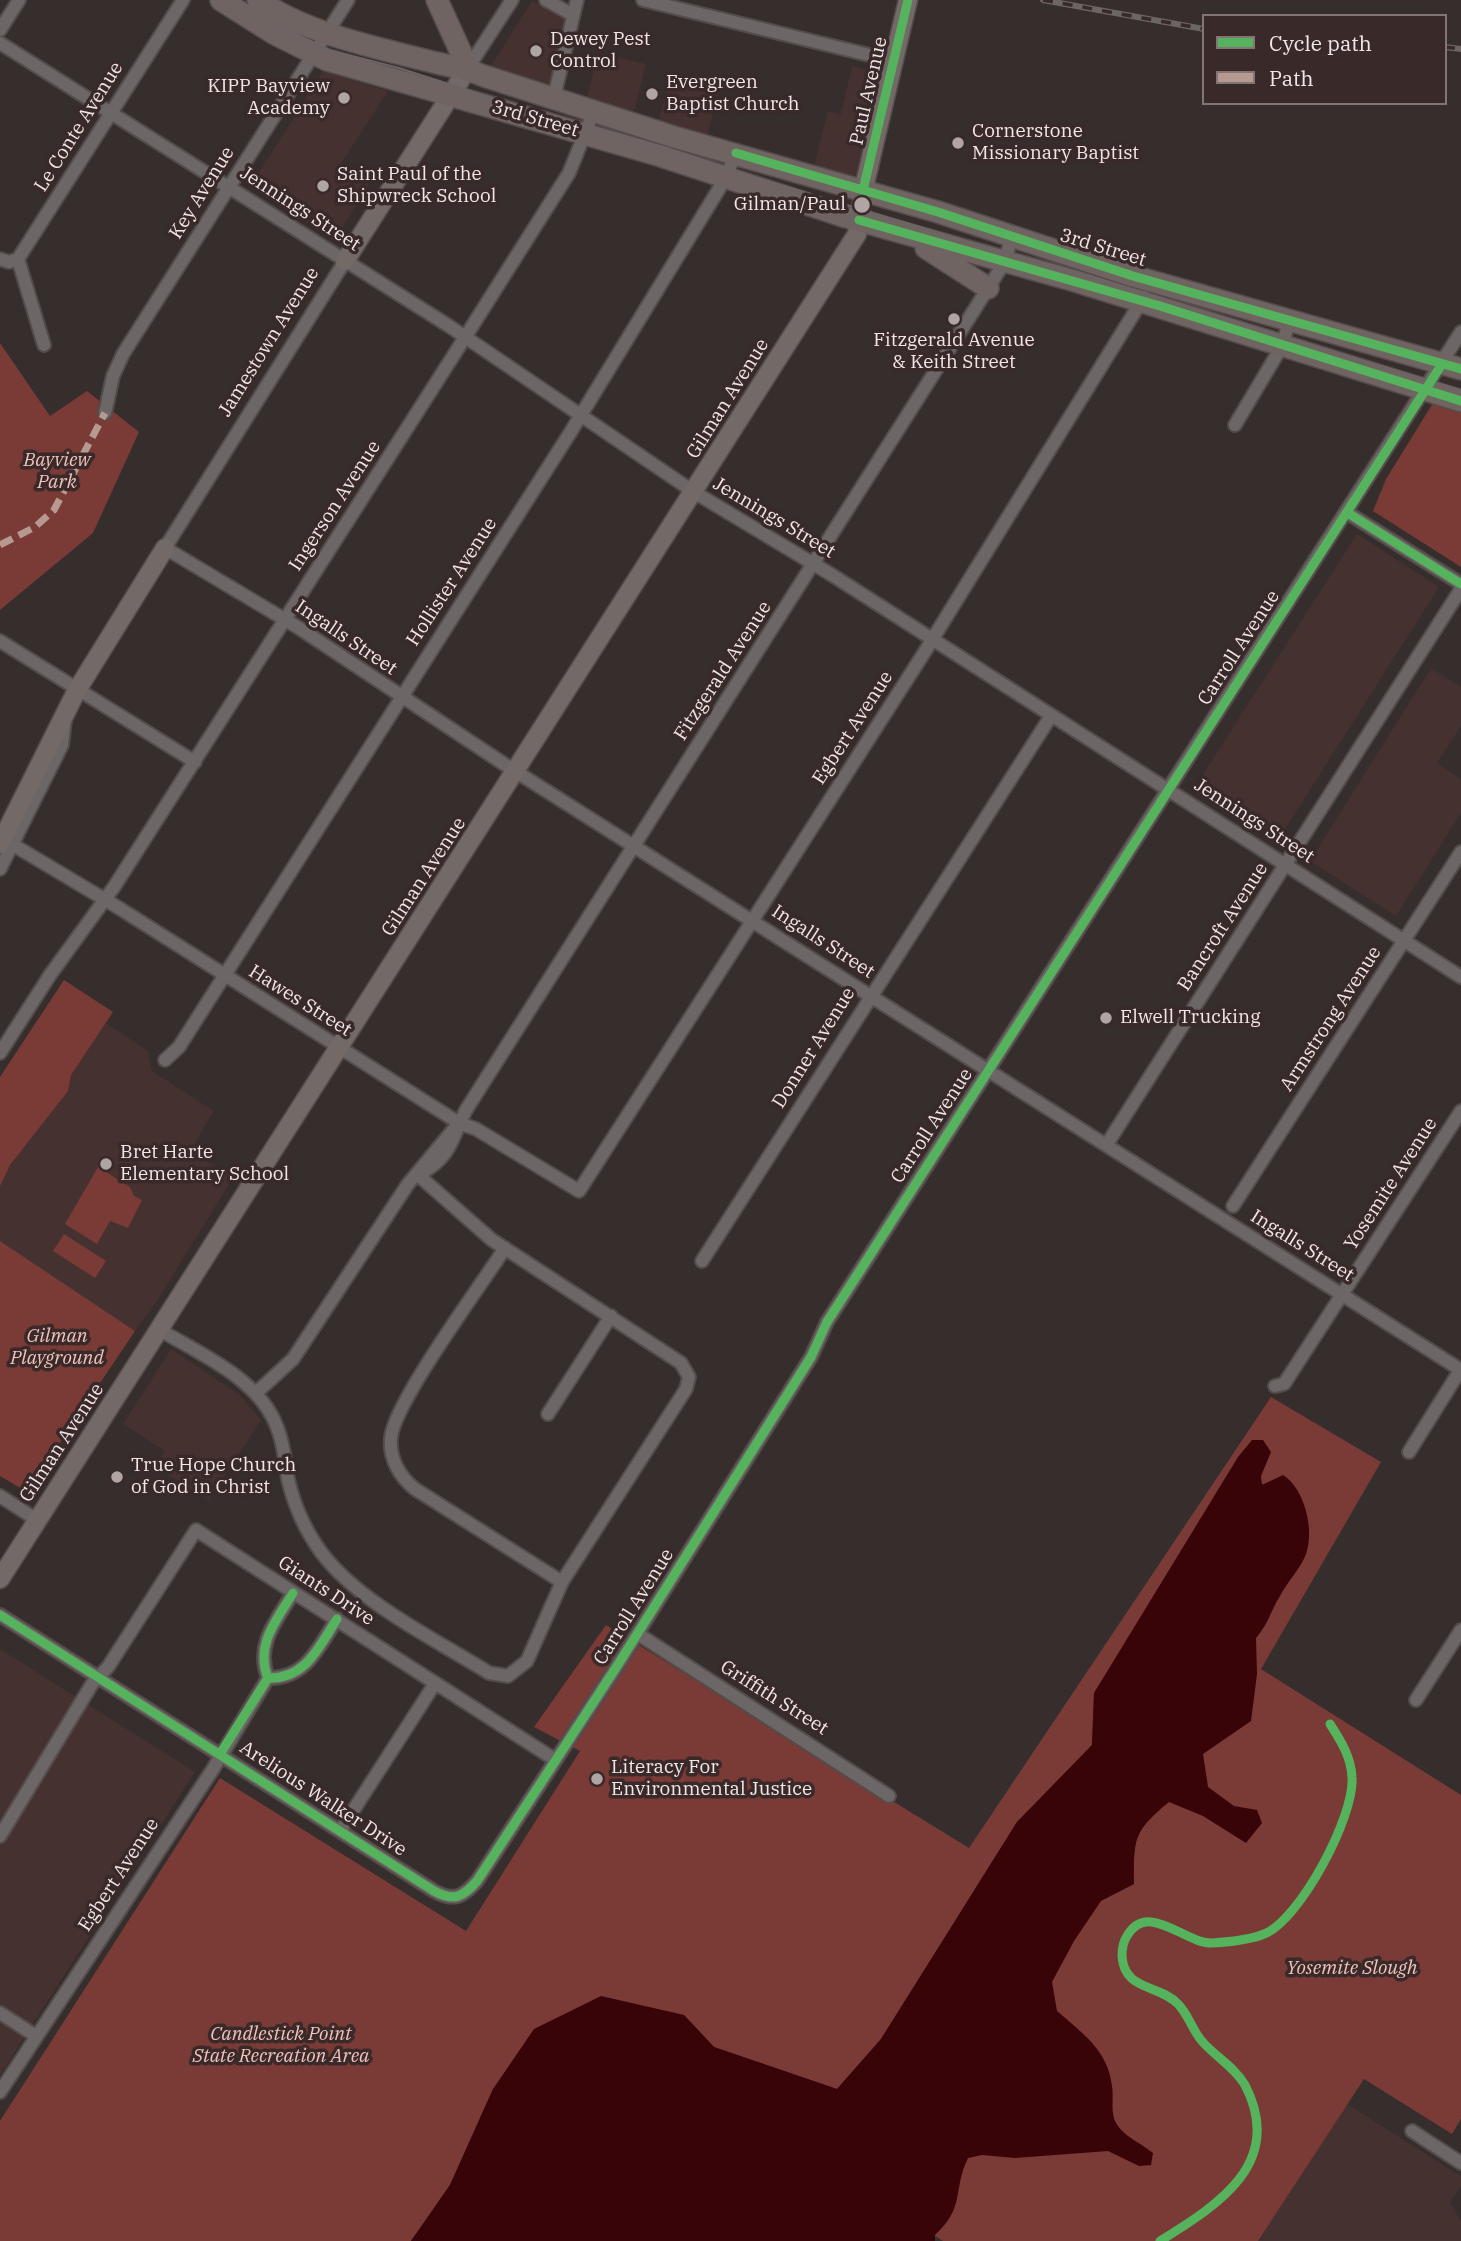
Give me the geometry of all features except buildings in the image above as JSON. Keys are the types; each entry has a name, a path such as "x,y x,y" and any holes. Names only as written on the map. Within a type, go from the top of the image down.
{"main road":[{"name":"3rd Street","path":"221,0 313,54 586,134 859,220 1143,301 1461,401"},
{"name":"3rd Street","path":"258,0 284,16 327,32 439,63 468,68 484,76 594,111 863,190 1149,280 1451,367"},
{"path":"437,0 468,68"},
{"path":"903,233 988,288"}],"street":[{"path":"1,24 19,0"},
{"name":"Le Conte Avenue","path":"18,259 183,0"},
{"name":"Key Avenue","path":"105,413 113,376 123,354 348,0"},
{"name":"Jamestown Avenue","path":"0,869 4,841 78,688 512,0"},
{"path":"546,0 573,15"},
{"path":"554,97 577,0"},
{"path":"643,0 894,61"},
{"name":"Paul Avenue","path":"863,190 908,0"},
{"name":"Jennings Street","path":"0,43 449,326 464,339 694,492 814,565 1461,977"},
{"name":"Ingerson Avenue","path":"0,1053 50,975 106,900 569,173 594,111"},
{"name":"Hollister Avenue","path":"165,1060 179,1047 570,433 726,179 736,153"},
{"name":"Gilman Avenue","path":"0,1578 857,234 863,190"},
{"name":"Fitzgerald Avenue","path":"256,1393 302,1347 407,1186 442,1140 459,1123 1004,263 1012,237"},
{"path":"0,260 9,262 18,259 44,345"},
{"name":"Egbert Avenue","path":"579,1191 932,640 1143,301 1149,280"},
{"path":"1235,425 1282,346 1290,319"},
{"name":"Carroll Avenue","path":"450,1898 463,1895 477,1881 554,1759 638,1634 811,1357 827,1322 1348,513 1423,390 1451,367 1461,332"},
{"path":"1348,513 1461,586"},
{"name":"Ingalls Street","path":"165,548 285,620 516,772 1461,1369"},
{"name":"Bancroft Avenue","path":"1107,1144 1461,586"},
{"path":"0,641 195,762"},
{"name":"Donner Avenue","path":"702,1261 1051,716"},
{"name":"Hawes Street","path":"4,841 106,900 459,1123 476,1129 579,1191"},
{"name":"Armstrong Avenue","path":"1233,1206 1461,852"},
{"name":"Yosemite Avenue","path":"1280,1385 1343,1295 1461,1111"},
{"path":"160,1330 256,1393 277,1426 299,1514 331,1566 374,1601 488,1673 508,1676 521,1668 562,1582 688,1382 687,1370 681,1363 611,1316 505,1248 418,1175"},
{"path":"505,1248 397,1415 391,1448 399,1472 415,1489 562,1582"},
{"path":"548,1414 611,1316"},
{"path":"1409,1452 1461,1369"},
{"path":"0,1496 37,1520"},
{"name":"Giants Drive","path":"98,1677 108,1667 197,1530 337,1619 434,1685 554,1759"},
{"path":"293,1593 268,1634 263,1652 268,1678 293,1675 308,1663 337,1619"},
{"name":"Arelious Walker Drive","path":"0,1615 450,1898"},
{"path":"1416,1700 1461,1630"},
{"name":"Griffith Street","path":"638,1634 889,1796"},
{"path":"0,1836 98,1677"},
{"name":"Egbert Avenue","path":"0,2092 268,1678"},
{"path":"340,1831 434,1685"},
{"path":"0,2013 36,2036"},
{"path":"1412,2131 1459,2157"}],"shaded area":[{"path":"532,1 566,18 550,85 491,66"},
{"path":"598,53 646,64 633,116 586,102"},
{"path":"852,66 877,72 865,119 871,121 856,179 813,170 828,111 841,114"},
{"path":"323,71 388,91 340,165 369,185 334,241 250,187"},
{"path":"671,71 720,84 707,138 658,124"},
{"path":"1357,534 1439,587 1278,840 1195,787"},
{"path":"1431,668 1461,687 1461,726 1437,763 1461,779 1461,813 1396,916 1310,861"},
{"name":"Bret Harte Elementary School","path":"64,980 113,1012 106,1023 148,1051 152,1071 214,1111 190,1151 233,1178 155,1304 135,1331 0,1241 0,1077"},
{"path":"171,1349 240,1395 261,1420 209,1500 155,1467 165,1451 123,1424"},
{"path":"1252,1440 1263,1440 1271,1452 1261,1476 1262,1485 1283,1475 1297,1489 1306,1510 1308,1544 1301,1564 1256,1638 1257,1674 1251,1721 1203,1754 1208,1787 1234,1806 1257,1810 1262,1823 1246,1843 1203,1816 1169,1802 1148,1821 1138,1837 1134,1856 1134,1884 1101,1901 1074,1941 1052,1982 1057,2011 1092,2043 1110,2073 1116,2123 1128,2136 1153,2153 1151,2165 1139,2166 1108,2151 1015,2158 982,2155 968,2158 955,2207 945,2225 935,2235 935,2241 411,2241 450,2185 493,2089 534,2029 601,1996 684,2015 714,2047 837,2089 881,2039 1017,1822 1092,1745 1094,1693 1238,1457"},
{"path":"0,1649 195,1772 0,2075"},
{"path":"1347,2104 1461,2176 1461,2186 1450,2203 1461,2221 1461,2241 1258,2241"}],"green space":[{"name":"Bayview Park","path":"0,343 50,416 87,391 139,432 93,533 0,610"},
{"path":"1433,403 1461,411 1461,567 1373,511 1386,479"},
{"path":"64,980 113,1012 71,1075 68,1091 10,1165 0,1186 0,1077"},
{"path":"98,1167 130,1187 134,1196 142,1200 128,1228 110,1221 97,1244 65,1224"},
{"path":"64,1234 106,1261 95,1278 53,1251"},
{"name":"Gilman Playground","path":"0,1241 135,1331 27,1492 0,1476"},
{"name":"Candlestick Point State Recreation Area","path":"1271,1397 1381,1462 1261,1669 1461,1795 1461,2119 1452,2134 1364,2079 1258,2241 943,2241 935,2236 932,2147 1092,1896 1134,1884 1137,1839 1151,1817 1273,1489 1238,1472 1094,1693 1092,1745 1017,1822 881,2039 837,2089 714,2047 684,2015 493,2089 450,2185 411,2241 0,2241 0,2121 220,1778 466,1931 580,1751 534,1727 606,1625 969,1848"}],"tram line":[{"path":"235,0 317,47 399,68 1461,390"}],"railway":[{"path":"1043,0 1202,29"},
{"path":"1447,47 1461,49"}],"marked path":[{"path":"0,545 35,527 54,510 105,413"}],"cycle path":[{"path":"863,190 908,0"},
{"path":"736,153 938,212 1133,276 1461,369"},
{"path":"859,220 1160,306 1461,401"},
{"path":"0,1615 434,1891 453,1897 467,1891 477,1881 619,1663 811,1357 827,1322 1442,364"},
{"path":"1348,513 1461,584"},
{"path":"268,1678 264,1655 266,1644 274,1623 293,1593"},
{"path":"268,1678 281,1677 302,1667 317,1651 337,1619"},
{"path":"220,1754 268,1678"},
{"path":"1160,2241 1203,2213 1239,2180 1251,2160 1257,2138 1255,2113 1245,2085 1201,2040 1178,2004 1129,1975 1122,1956 1124,1943 1136,1926 1145,1922 1167,1926 1201,1942 1212,1943 1246,1939 1264,1934 1278,1925 1293,1909 1323,1865 1345,1816 1351,1794 1352,1777 1348,1756 1330,1724"}],"place":[{"name":"Dewey Pest Control","path":"536,51"},
{"name":"Evergreen Baptist Church","path":"652,94"},
{"name":"KIPP Bayview Academy","path":"344,98"},
{"name":"Cornerstone Missionary Baptist","path":"958,143"},
{"name":"Saint Paul of the Shipwreck School","path":"323,186"},
{"name":"Gilman/Paul","path":"862,205"},
{"name":"Fitzgerald Avenue & Keith Street","path":"954,319"},
{"name":"Elwell Trucking","path":"1106,1018"},
{"name":"Bret Harte Elementary School","path":"106,1164"},
{"name":"True Hope Church of God in Christ","path":"117,1477"},
{"name":"Literacy For Environmental Justice","path":"597,1779"}],"park label":[{"name":"Yosemite Slough","path":"1352,1969"}]}
